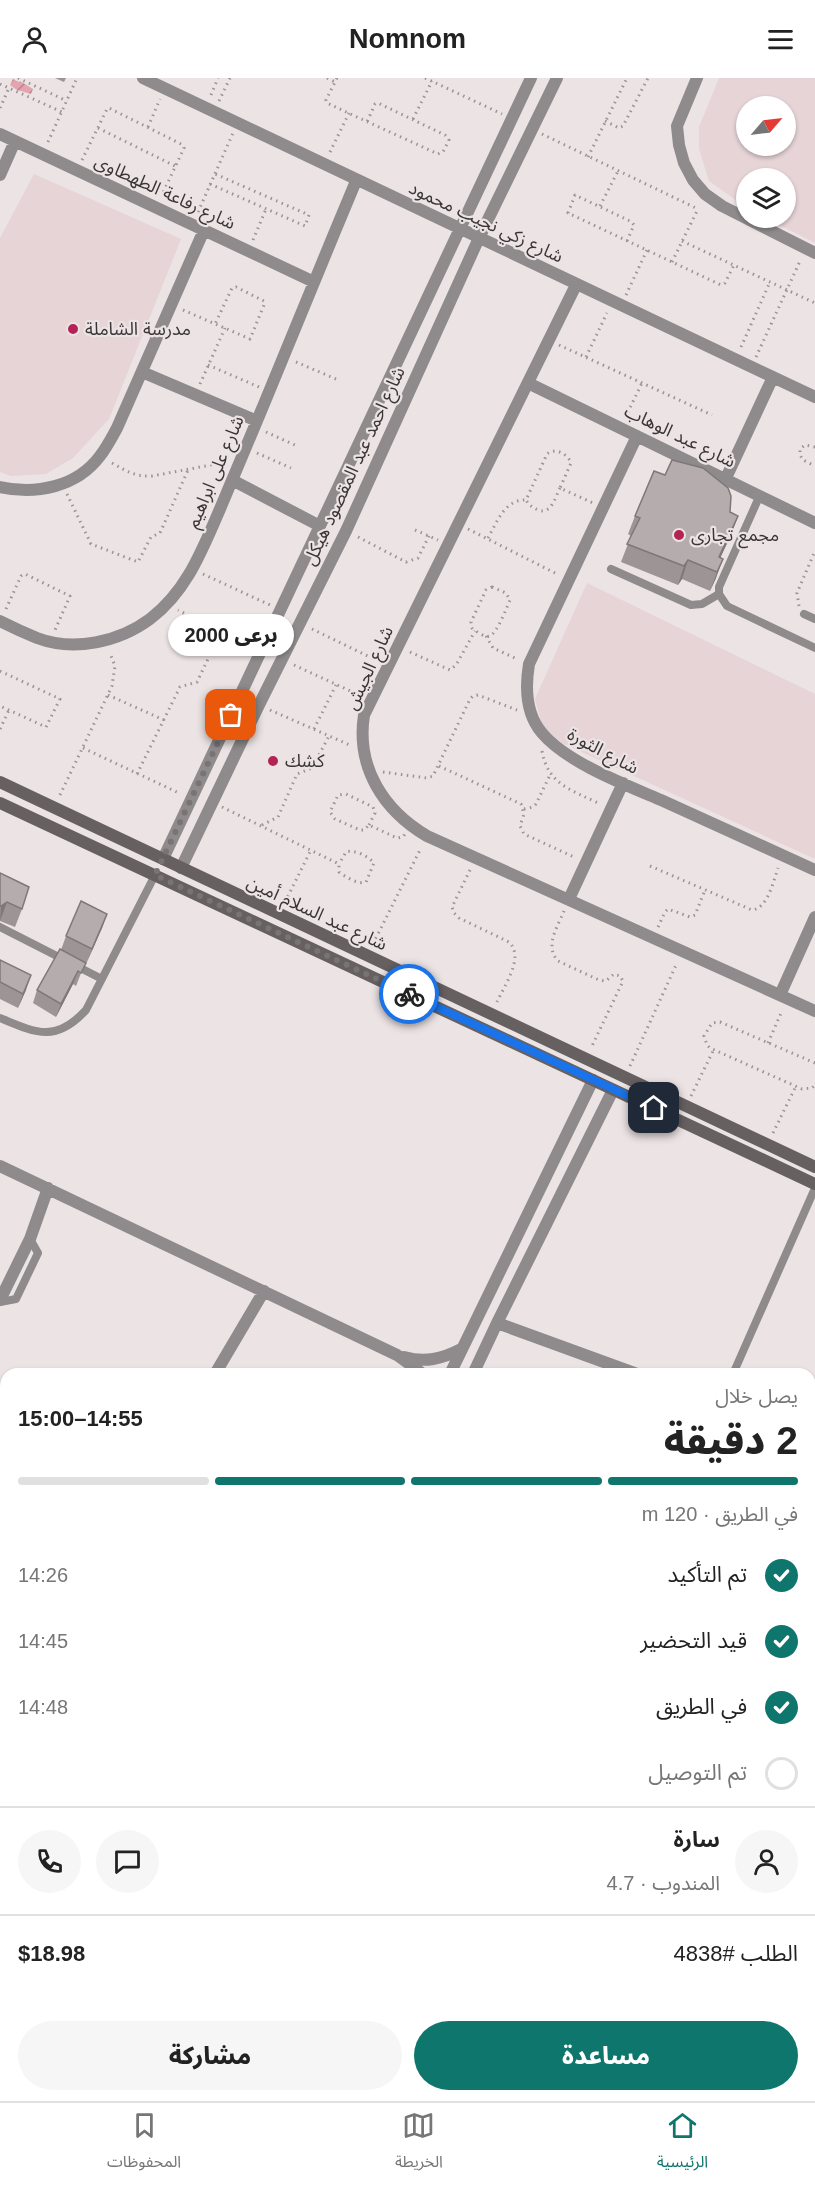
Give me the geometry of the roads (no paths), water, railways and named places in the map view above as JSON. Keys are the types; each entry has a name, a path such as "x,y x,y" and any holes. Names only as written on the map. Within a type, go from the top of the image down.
{"street":[{"name":"شارع زكي نجيب محمود","path":"143,78 815,397"},
{"name":"شارع احمد عبد المقصود هيكل","path":"163,859 531,78"},
{"name":"شارع احمد عبد المقصود هيكل","path":"181,868 346,531 479,238 557,78"},
{"path":"697,78 677,126 684,163 693,180 705,194 722,206 810,251"},
{"name":"شارع رفاعة الطهطاوى","path":"0,134 314,282"},
{"path":"0,175 15,141"},
{"name":"شارع على ابراهيم","path":"0,621 50,642 78,644 106,640 128,632 149,619 181,588 193,569 244,453 356,181"},
{"path":"0,487 17,491 40,490 62,484 83,473 100,457 117,428 204,230"},
{"name":"شارع الجيش","path":"576,285 364,716 361,735 369,770 376,786 397,815 427,836 815,1011"},
{"path":"142,372 256,424"},
{"path":"726,478 773,377"},
{"name":"شارع عبد الوهاب","path":"528,383 815,523"},
{"name":"شارع الثورة","path":"637,436 529,664 526,680 527,699 533,717 541,732 554,745 571,756 623,783 815,870"},
{"path":"232,480 320,526"},
{"name":"شارع عبد السلام أمين","path":"0,782 815,1167"},
{"path":"569,899 623,783"},
{"name":"شارع عبد السلام أمين","path":"0,803 815,1186"},
{"path":"155,875 163,859"},
{"path":"174,884 181,868"},
{"path":"784,996 815,917"},
{"path":"453,1368 593,1080"},
{"path":"477,1368 496,1323 614,1090"},
{"path":"0,1166 397,1355 415,1368"},
{"path":"0,1301 30,1239 48,1188"},
{"path":"219,1368 264,1291"},
{"path":"496,1323 620,1368"},
{"path":"397,1355 430,1360 446,1357 461,1350"}],"lane":[{"path":"760,495 719,587 719,594 727,606 815,648"},
{"path":"611,568 691,605 702,604 719,594"},
{"path":"804,614 815,619"},
{"path":"0,1018 34,1032 57,1030 68,1026 86,1010 155,875"},
{"path":"0,927 102,979"},
{"path":"736,1368 815,1186"}],"place":[{"name":"مدرسة الشاملة","path":"73,329"},
{"name":"مجمع تجارى","path":"679,535"},
{"name":"برعى 2000","path":"231,715"},
{"name":"كشك","path":"273,761"}]}
